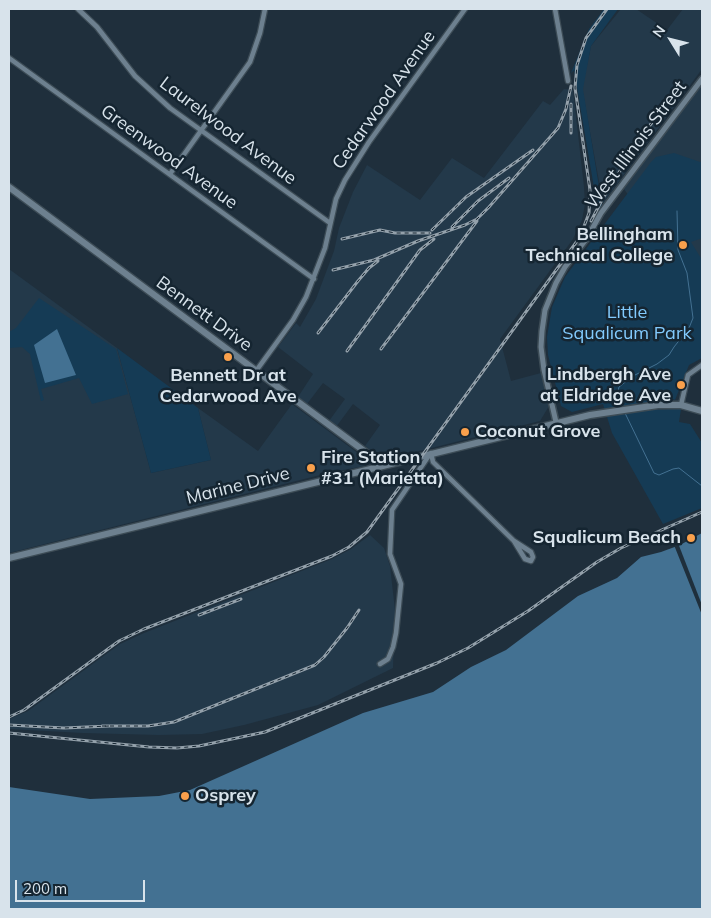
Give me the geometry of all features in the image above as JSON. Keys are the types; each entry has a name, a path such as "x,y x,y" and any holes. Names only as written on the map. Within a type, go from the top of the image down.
{"main road":[{"name":"Bennett Drive","path":"9,187 383,465"},
{"name":"Marine Drive","path":"9,558 556,422 658,405 681,405 702,410"}],"street":[{"name":"Laurelwood Avenue","path":"78,9 97,27 136,76 170,108 330,222"},
{"path":"170,174 250,62 260,33 265,9"},
{"name":"Cedarwood Avenue","path":"256,371 293,320 306,298 325,248 336,199 345,180 369,142 465,9"},
{"path":"556,9 568,81"},
{"name":"Greenwood Avenue","path":"9,58 314,278"},
{"name":"West Illinois Street","path":"556,422 544,370 541,347 545,310 556,283 601,214 702,79"},
{"path":"681,405 688,375 702,365"},
{"path":"431,453 433,462 514,541 531,552 533,557 531,561 525,559 514,541"},
{"path":"380,664 388,658 393,647 401,584 390,554 392,510 431,453"}],"shaded area":[{"path":"621,9 636,9 667,30 683,9 702,9 702,69 603,203 582,88 591,46"},
{"name":"Bellingham Technical College","path":"702,84 702,301 624,189"},
{"path":"564,89 573,90 584,187 585,204 582,220 573,239 500,339 511,381 541,373 549,406 540,421 383,460 365,446 380,425 353,404 336,427 329,421 345,399 323,383 307,404 298,397 313,374 278,347 296,323 300,327 316,299 353,192 367,165 420,200 452,158 484,178 543,101 550,105"},
{"path":"9,269 117,348 151,473 211,460 198,408 258,451 292,404 363,457 367,463 365,466 332,472 9,553"},
{"path":"57,329 76,375 45,383 34,345"},
{"path":"702,533 702,909 9,909 9,787 90,799 159,796 190,790 363,713 433,692 471,667 506,650 578,596 617,578 641,557 680,545"},
{"path":"370,535 384,548 390,566 395,610 393,668 318,705 202,734 159,735 9,729 9,719 28,711 120,644 332,559 351,549"}],"green space":[{"path":"604,9 618,9 591,46 583,89 602,205 598,211 574,70 571,73 589,29"},
{"name":"Little Squalicum Park","path":"674,153 700,162 702,161 702,238 691,242 702,260 702,358 689,365 675,400 671,398 644,404 644,410 681,409 679,422 690,424 702,443 702,508 663,524 612,433 603,404 572,412 561,406 548,355 547,337 552,307 565,277 651,162 656,157"},
{"path":"39,298 116,349 128,394 92,404 79,378 41,389 44,400 41,401 30,354 22,347 9,348 9,332 16,328"},
{"path":"117,348 198,408 211,460 151,473"}],"pier":[{"path":"678,543 702,605 702,615 674,545"}],"waterway":[{"path":"622,407 617,395 619,387 633,376 657,364 669,355 689,328 693,318 687,273 678,250 677,211"},
{"path":"625,413 654,473 659,475 679,468 702,486"}],"railway":[{"path":"9,717 24,710 119,641 144,629 332,556 349,547 367,532 580,237 589,213 590,190 575,88 577,65 586,38 607,9"},
{"path":"333,270 374,260 477,219 558,128 566,109 571,86"},
{"path":"571,104 571,133"},
{"path":"591,221 643,134 658,115"},
{"path":"432,230 466,197 533,150"},
{"path":"452,227 478,201 509,178"},
{"path":"381,349 477,221"},
{"path":"342,239 380,230 395,233 430,233"},
{"path":"347,351 420,250 434,239"},
{"path":"318,333 358,281 378,261"},
{"path":"9,733 177,748 199,746 265,732 437,663 468,648 528,611 597,562 621,548 702,512"},
{"path":"199,615 241,599"},
{"path":"102,726 148,726 174,722 315,665 324,657 359,610"},
{"path":"9,725 64,728 109,726"}],"place":[{"name":"Bellingham Technical College","path":"683,245"},
{"name":"Bennett Dr at Cedarwood Ave","path":"228,357"},
{"name":"Lindbergh Ave at Eldridge Ave","path":"681,385"},
{"name":"Coconut Grove","path":"465,432"},
{"name":"Fire Station #31 (Marietta)","path":"311,468"},
{"name":"Squalicum Beach","path":"691,538"},
{"name":"Osprey","path":"185,796"}]}
